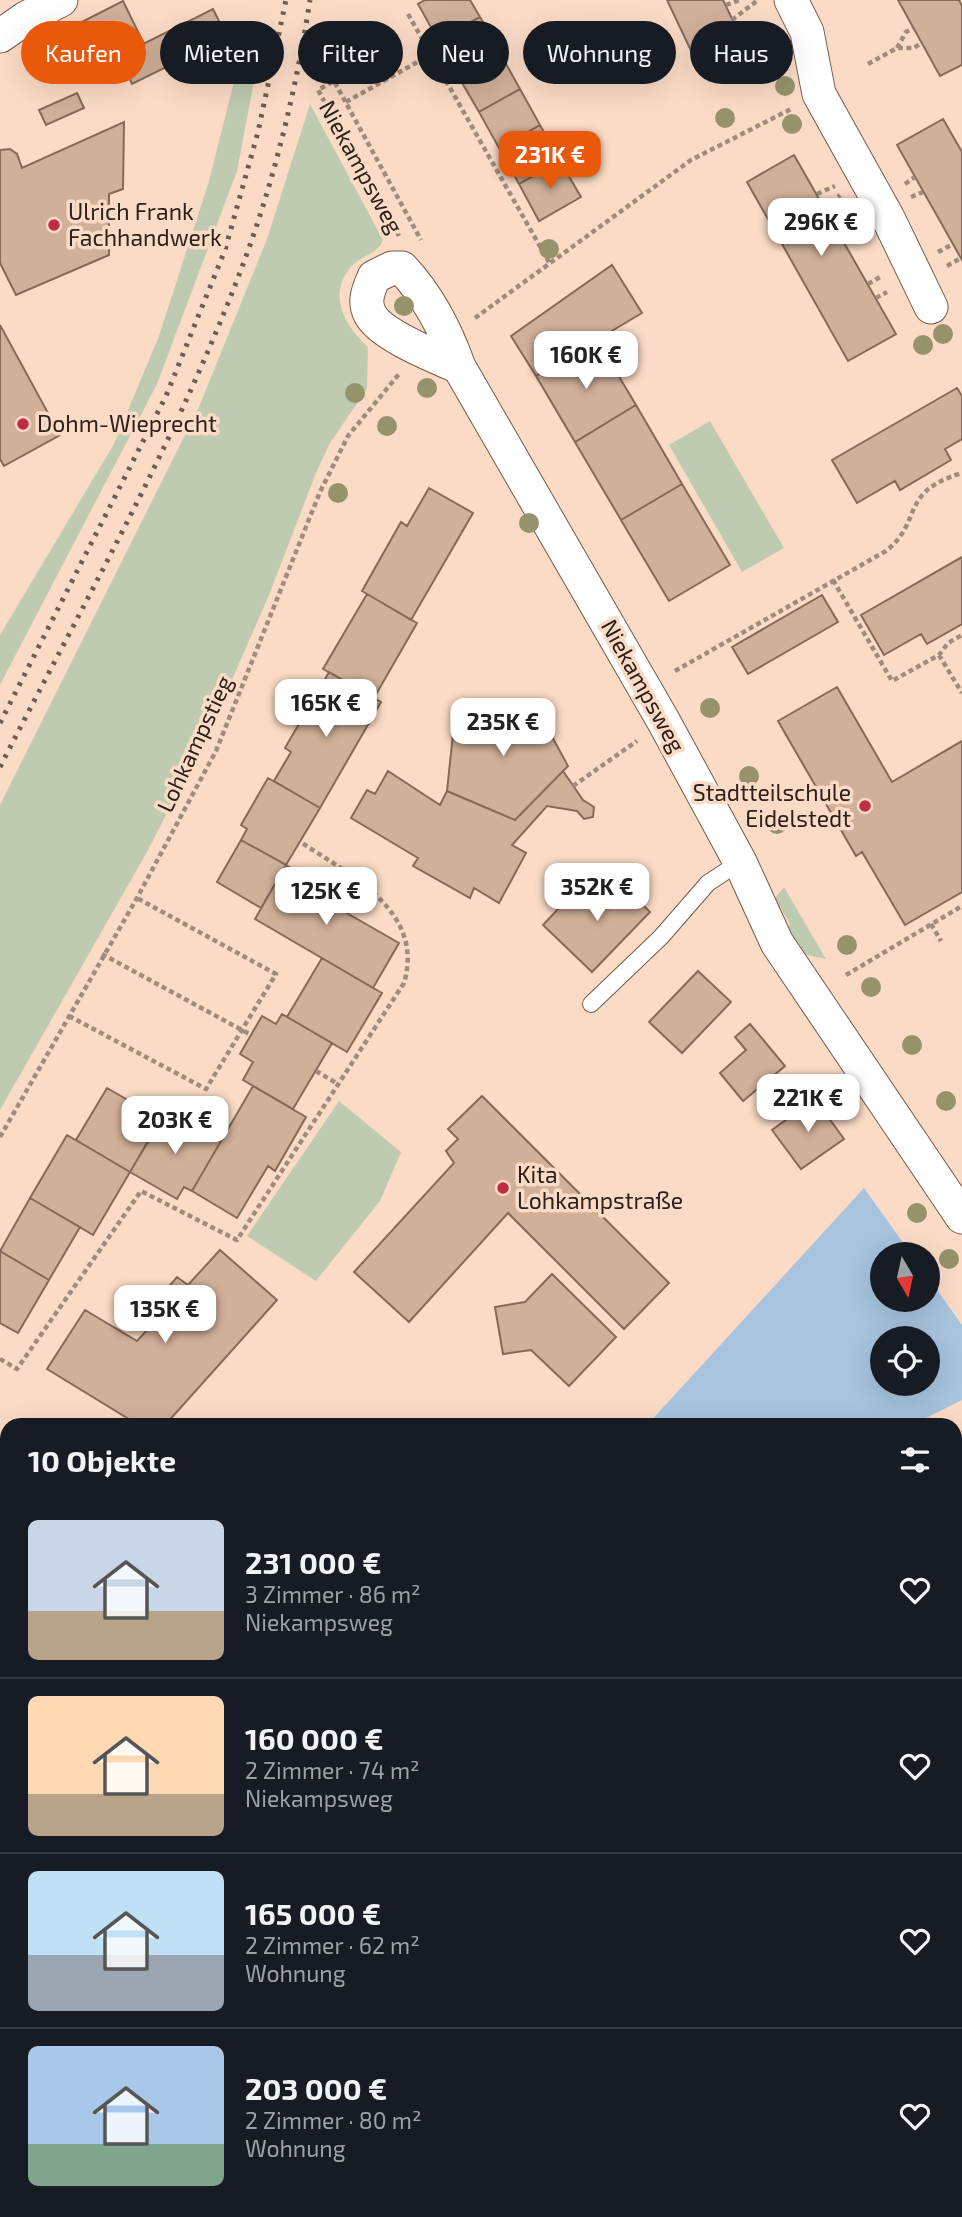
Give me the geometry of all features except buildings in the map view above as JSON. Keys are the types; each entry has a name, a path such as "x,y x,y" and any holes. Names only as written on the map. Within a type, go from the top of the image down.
{"street":[{"path":"0,36 26,18 61,0"},
{"path":"791,0 807,32 819,94 888,218 931,307"},
{"name":"Niekampsweg","path":"459,367 626,655 740,862 784,956 818,1000 886,1108 962,1217"}],"lane":[{"path":"591,1004 661,937 708,884 740,862"}],"path":[{"path":"726,5 740,0"},
{"path":"732,20 758,0"},
{"path":"408,15 417,31"},
{"path":"897,48 906,32 913,28"},
{"path":"869,64 897,48 914,48 921,43"},
{"path":"417,62 346,102 424,244"},
{"name":"Niekampsweg","path":"346,102 334,81 318,90 404,245"},
{"path":"447,84 550,264"},
{"path":"468,323 691,160 796,106"},
{"path":"908,181 915,177"},
{"path":"817,194 825,190"},
{"path":"917,196 923,192"},
{"path":"825,208 832,204"},
{"path":"946,248 953,244"},
{"path":"953,262 961,258"},
{"path":"868,284 877,279"},
{"path":"876,298 884,294"},
{"name":"Lohkampstieg","path":"0,1137 102,954 137,898 216,751 320,492 348,436 401,370"},
{"path":"675,671 896,543 922,492 962,473"},
{"path":"833,580 892,681 939,655 948,643 962,635"},
{"path":"939,655 962,693"},
{"path":"573,786 647,735"},
{"path":"0,1359 17,1369 141,1191 237,1240 404,983 410,962 403,928 369,888 302,843"},
{"path":"69,1016 206,1089 276,974 137,898"},
{"path":"846,975 962,906"},
{"path":"931,924 941,941"},
{"path":"102,954 242,1033 251,1035"},
{"path":"316,1071 338,1084"}],"green space":[{"path":"233,84 253,84 237,171 157,384 0,685 0,635 114,444 159,336 209,181"},
{"path":"310,104 383,240 377,249 350,268 340,289 342,310 347,321 368,347 367,389 330,443 316,473 269,595 215,719 147,852 0,1110 0,805 199,407 267,239"},
{"path":"710,421 784,548 742,572 669,445"},
{"path":"784,887 826,959 792,952 784,939 790,924 775,898"},
{"path":"339,1101 401,1152 380,1201 316,1281 247,1236"}],"water":[{"path":"864,1188 903,1242 870,1242 870,1312 940,1312 940,1294 962,1325 962,1400 926,1418 653,1418"}],"railway":[{"path":"0,723 166,396 225,250 258,132 286,0"},
{"path":"0,767 159,458 189,395 242,267 274,169 291,102 310,0"}],"place":[{"name":"Ulrich Frank Fachhandwerk","path":"54,225"},
{"name":"Dohm-Wieprecht","path":"23,424"},
{"name":"Stadtteilschule Eidelstedt","path":"865,806"},
{"name":"Kita Lohkampstraße","path":"503,1188"}]}
